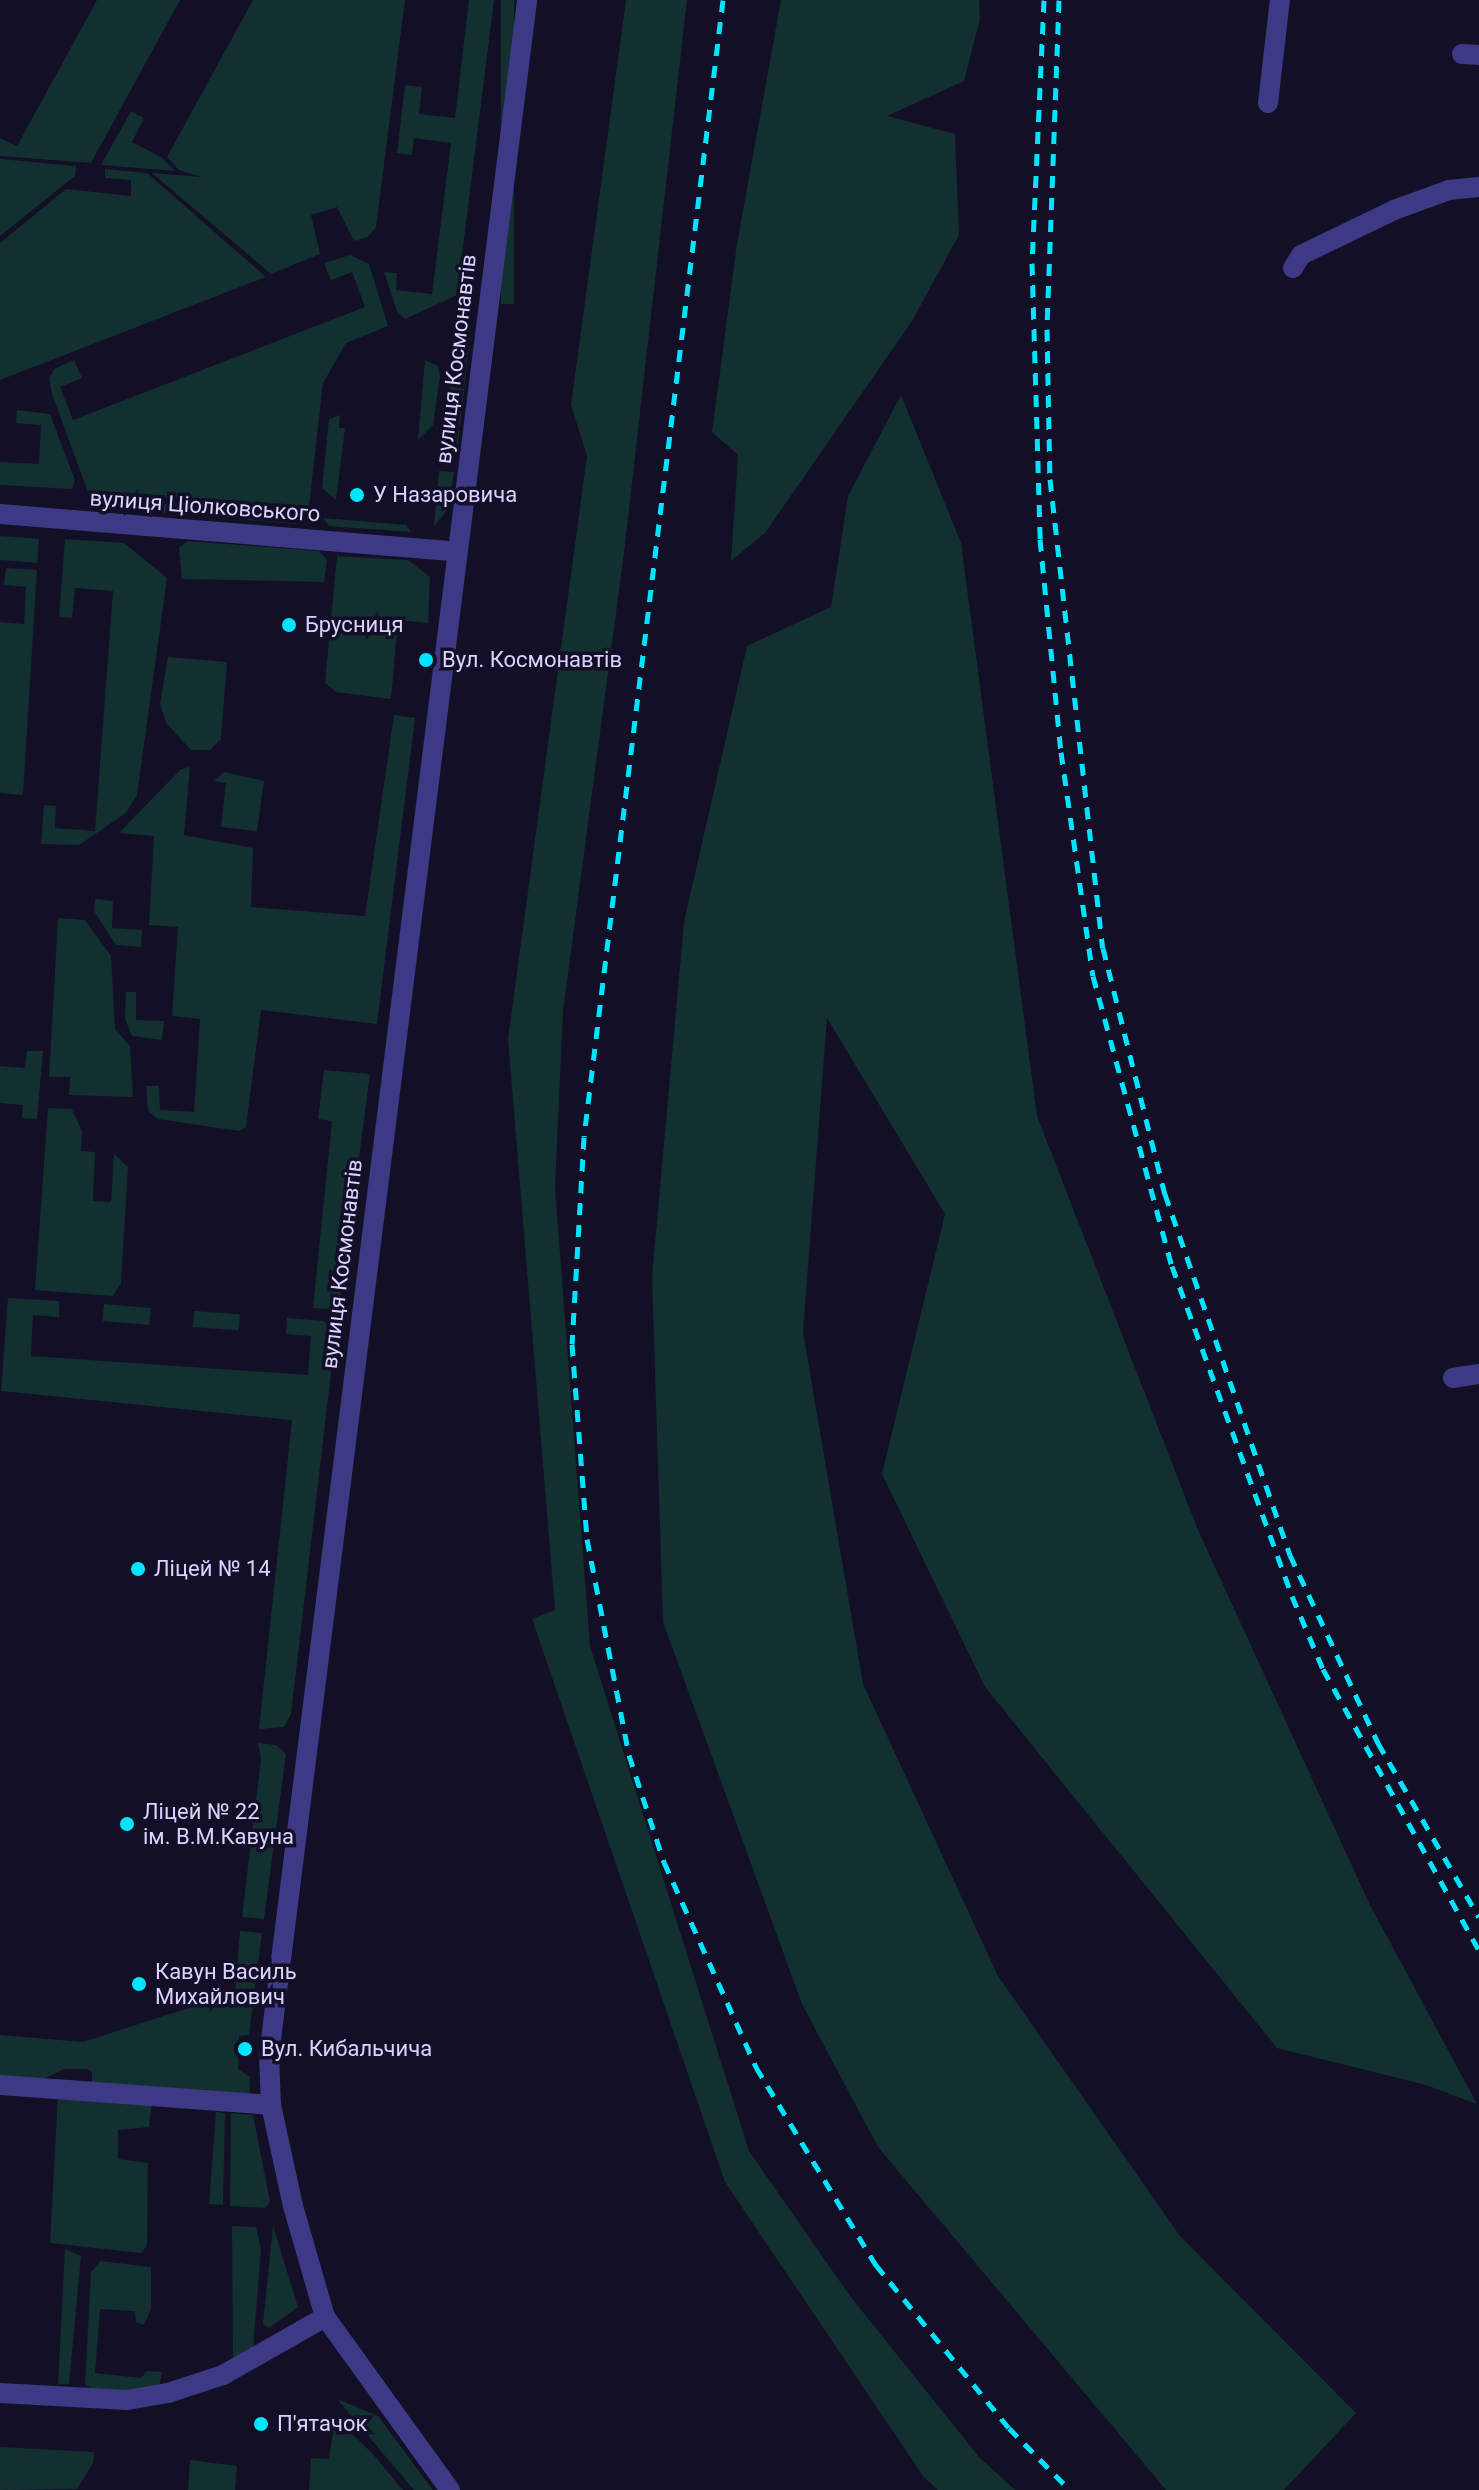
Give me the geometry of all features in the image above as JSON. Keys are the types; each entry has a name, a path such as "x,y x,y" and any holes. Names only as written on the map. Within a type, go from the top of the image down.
{"street":[{"name":"вулиця Космонавтів","path":"450,2490 325,2317 310,2280 271,2105 270,2036 454,551 527,0"},
{"path":"1268,103 1280,0"},
{"path":"1293,268 1301,255 1394,210 1449,190 1479,187"},
{"name":"вулиця Ціолковського","path":"0,514 454,551"},
{"path":"1453,1378 1479,1374"},
{"path":"0,2085 271,2105"},
{"path":"0,2393 127,2400 168,2393 223,2375 325,2317"}],"green space":[{"path":"97,0 180,0 91,163 0,156 0,138 17,146"},
{"path":"253,0 405,0 376,227 368,237 354,241 337,207 311,215 320,254 271,274 152,173 202,177 179,170 167,157"},
{"path":"469,0 494,0 457,295 405,319 397,311 384,272 397,273 396,290 432,294 451,143 414,138 412,155 397,153 405,85 422,87 419,114 455,118"},
{"path":"501,0 514,0 514,304 501,304"},
{"path":"626,0 687,0 624,553 563,1011 555,1188 590,1646 749,2151 850,2296 979,2457 1015,2490 938,2490 923,2476 725,2182 532,1619 555,1610 508,1039 587,456 571,405"},
{"path":"781,0 979,0 980,19 964,81 887,116 955,134 959,235 912,321 765,533 731,561 738,455 712,432 737,244"},
{"path":"131,111 144,118 132,142 161,157 175,171 101,165"},
{"path":"0,159 76,166 75,176 0,236"},
{"path":"105,169 147,173 266,277 0,380 0,243 66,189 131,196 131,180 105,178"},
{"path":"350,255 369,264 388,326 346,343 323,383 309,506 88,492 52,394 49,378 54,369 74,360 82,378 60,387 73,420 365,307 352,272 331,280 324,263"},
{"path":"458,326 471,327 458,444 443,443"},
{"path":"425,360 438,366 440,376 433,425 418,440"},
{"path":"901,395 961,543 1037,1116 1198,1530 1369,1903 1477,2104 1426,2085 1277,2048 985,1687 882,1474 945,1214 827,1018 803,1332 863,1684 998,1976 1180,2236 1356,2413 1284,2490 1166,2490 878,2147 802,2004 663,1622 652,1277 684,922 747,646 831,607 848,496"},
{"path":"17,410 50,414 75,480 72,489 0,485 0,462 39,464 41,425 16,423"},
{"path":"340,415 339,428 345,428 336,500 322,488 329,419"},
{"path":"439,471 454,472 448,509 434,526"},
{"path":"91,499 306,515 295,524 95,507"},
{"path":"323,518 406,525 411,532 329,526"},
{"path":"0,536 39,539 37,563 0,560"},
{"path":"65,539 124,543 167,578 137,795 126,813 79,845 41,844 44,805 56,806 55,828 95,831 113,591 75,588 72,618 59,617"},
{"path":"187,541 319,551 327,560 324,582 182,579 179,548"},
{"path":"337,556 408,560 430,577 428,623 398,620 391,699 336,692 325,683"},
{"path":"6,568 37,570 23,795 0,793 0,622 24,624 26,587 4,585"},
{"path":"168,657 227,662 221,739 210,750 191,750 166,723 160,704"},
{"path":"394,715 415,718 377,1024 261,1010 246,1127 239,1131 158,1119 148,1111 146,1086 159,1086 160,1110 194,1112 200,1019 172,1016 178,927 149,925 154,836 119,833 181,769 190,767 184,835 253,848 251,907 365,916"},
{"path":"224,772 264,781 257,831 221,827 226,783 214,781"},
{"path":"95,899 113,901 112,928 142,930 141,947 116,945 94,911"},
{"path":"58,918 85,920 111,956 115,1029 130,1046 133,1097 69,1095 70,1077 49,1077"},
{"path":"126,992 136,992 136,1020 164,1021 162,1040 132,1036 125,1019"},
{"path":"27,1051 43,1051 37,1119 22,1118 23,1105 0,1103 0,1066 25,1068"},
{"path":"324,1070 370,1074 339,1310 313,1308 332,1121 318,1119"},
{"path":"48,1108 72,1109 82,1131 81,1151 95,1152 93,1201 111,1202 114,1154 128,1167 121,1283 113,1296 35,1290"},
{"path":"8,1298 59,1301 59,1317 33,1315 31,1356 308,1375 311,1336 286,1334 287,1318 337,1322 291,1714 284,1727 259,1729 292,1420 1,1391"},
{"path":"104,1304 151,1308 149,1325 103,1321"},
{"path":"194,1311 240,1314 239,1330 193,1327"},
{"path":"258,1743 276,1745 286,1754 264,1919 242,1917 261,1759"},
{"path":"240,1931 262,1933 249,2035 239,2036 238,2069 250,2077 249,2099 92,2086 92,2072 86,2069 64,2069 38,2082 0,2079 0,2035 83,2042 235,1993"},
{"path":"58,2095 152,2101 149,2127 118,2130 118,2159 148,2163 147,2246 141,2253 50,2243"},
{"path":"216,2112 225,2113 223,2205 209,2204"},
{"path":"231,2113 253,2115 270,2202 265,2208 230,2206"},
{"path":"232,2226 256,2227 261,2249 253,2349 233,2361"},
{"path":"273,2226 298,2307 269,2328 263,2324"},
{"path":"65,2249 81,2256 69,2384 58,2384"},
{"path":"101,2261 151,2267 151,2309 144,2325 136,2322 135,2311 100,2309 95,2373 141,2378 147,2371 162,2372 160,2383 150,2391 92,2389 85,2384 91,2272"},
{"path":"337,2399 378,2416 433,2490 414,2490"},
{"path":"335,2418 372,2453 403,2490 309,2490 311,2458 329,2459"},
{"path":"0,2447 94,2452 93,2463 77,2489 0,2490"},
{"path":"190,2460 237,2466 235,2490 188,2490"}],"railway":[{"path":"723,0 584,1137 572,1344 587,1539 629,1755 664,1862 756,2067 876,2265 1009,2428 1070,2490"},
{"path":"1044,0 1032,263 1040,539 1061,752 1093,976 1172,1266 1292,1596 1323,1669 1479,1951"},
{"path":"1059,0 1047,329 1050,479 1103,948 1165,1194 1290,1555 1378,1743 1479,1917"}],"place":[{"name":"У Назаровича","path":"357,495"},
{"name":"Брусниця","path":"289,625"},
{"name":"Вул. Космонавтів","path":"426,660"},
{"name":"Ліцей № 14","path":"138,1569"},
{"name":"Ліцей № 22 ім. В.М.Кавуна","path":"127,1824"},
{"name":"Кавун Василь Михайлович","path":"139,1984"},
{"name":"Вул. Кибальчича","path":"245,2049"},
{"name":"П'ятачок","path":"261,2424"}]}
